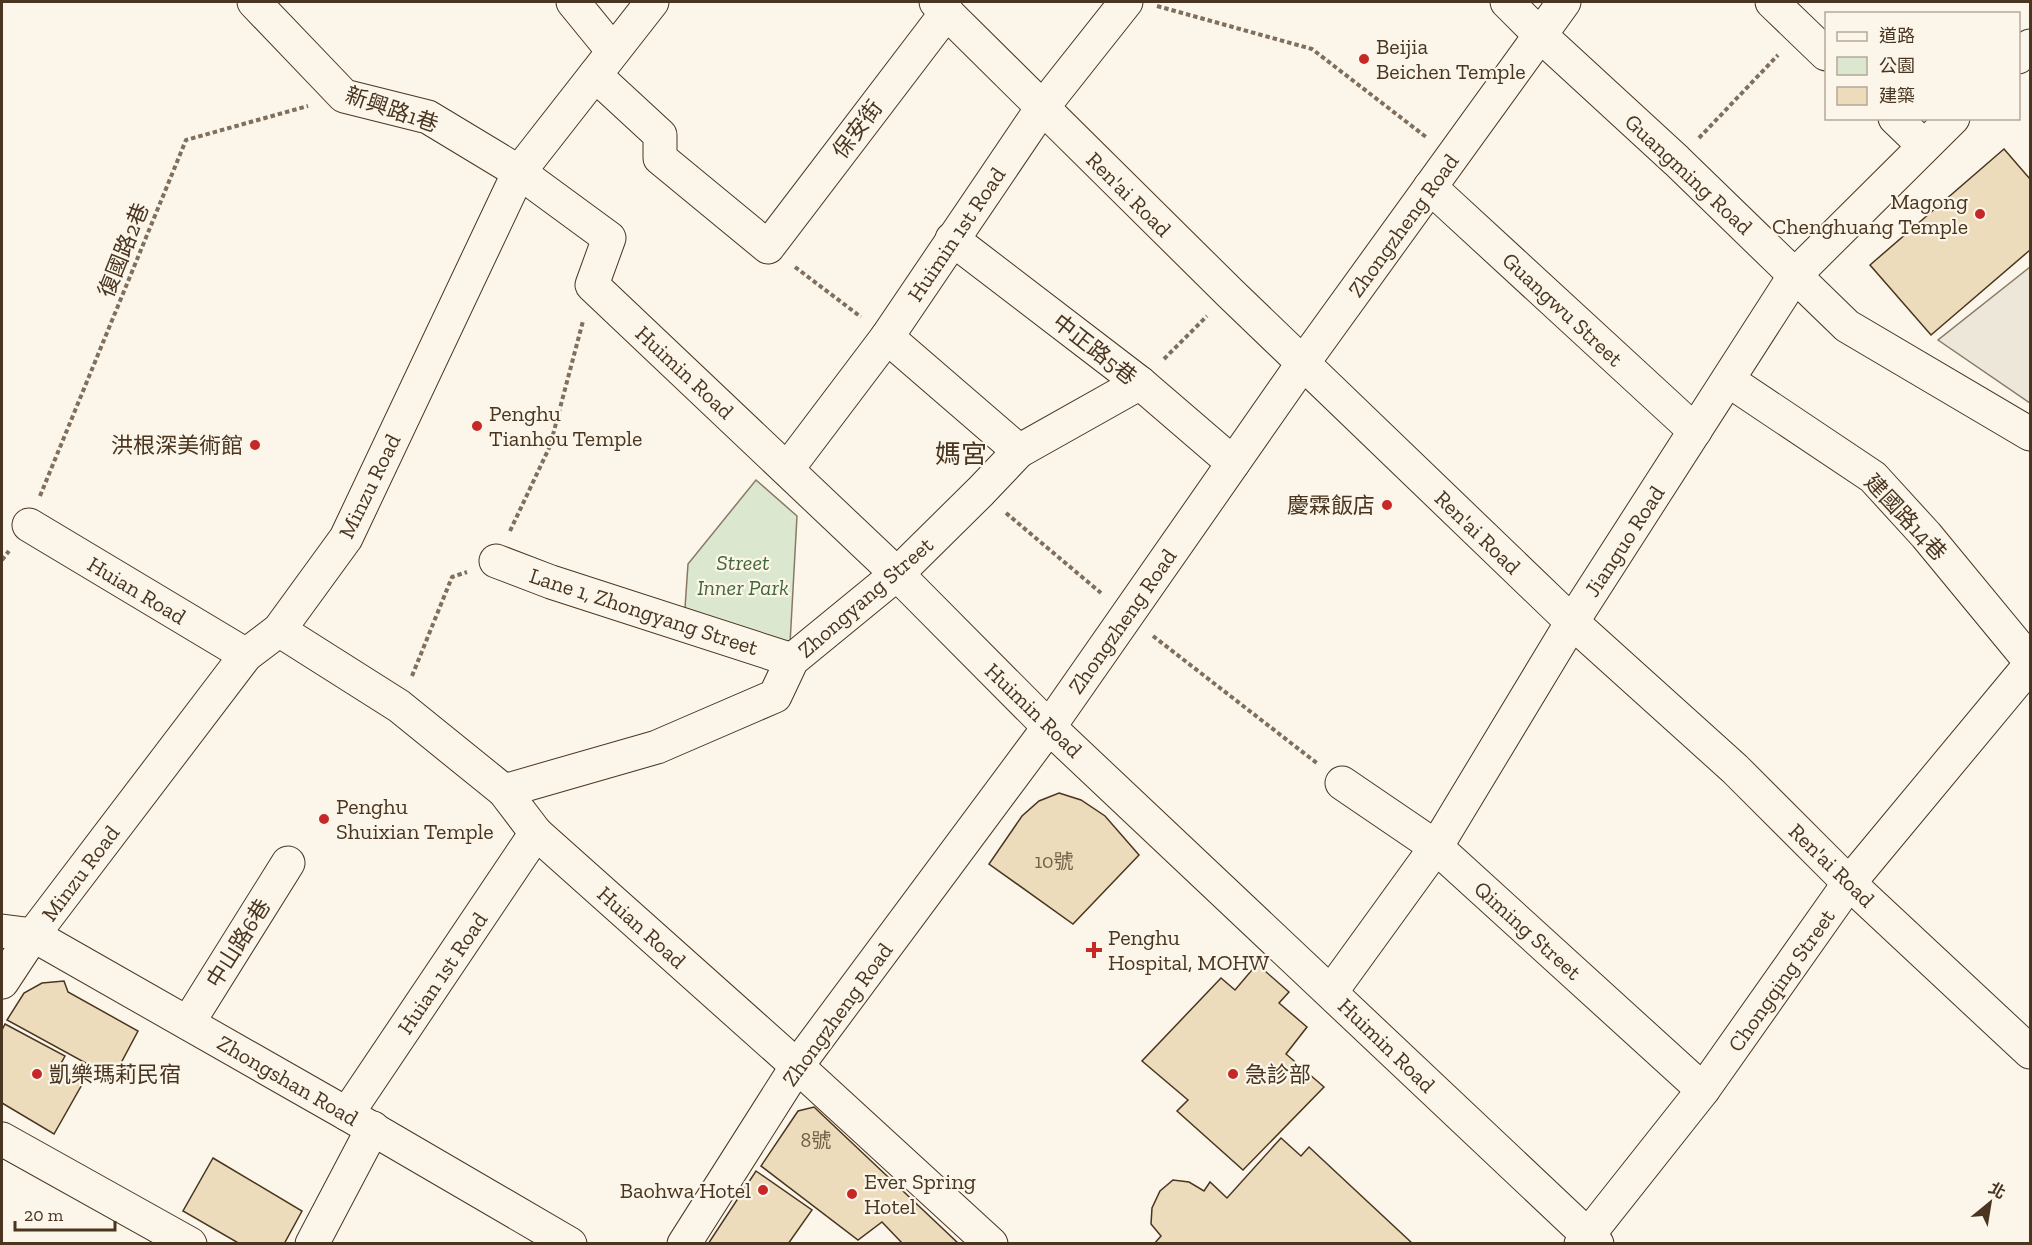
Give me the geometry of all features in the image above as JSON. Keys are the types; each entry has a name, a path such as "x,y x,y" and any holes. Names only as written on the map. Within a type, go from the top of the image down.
{"street":[{"name":"新興路1巷","path":"254,2 344,96 428,117 519,172"},
{"path":"573,2 604,63 660,135 660,158 768,247"},
{"name":"Minzu Road","path":"2,982 17,933 246,655 279,630 346,538 519,172 652,2"},
{"name":"Guangming Road","path":"1507,2 1677,161 1847,326 2031,434"},
{"name":"Zhongzheng Road","path":"684,1244 797,1066 1049,727 1303,363 1564,2"},
{"path":"1772,2 1825,52"},
{"name":"Huimin 1st Road","path":"788,468 888,337 1042,108 1140,3"},
{"name":"Ren'ai Road","path":"941,7 1230,293 1572,622 1735,770 1849,883 2031,1052"},
{"name":"保安街","path":"768,247 941,7"},
{"path":"1897,120 1924,146"},
{"name":"Jianguo Road","path":"1332,992 1436,847 1572,622 1795,275 1951,120"},
{"path":"519,172 609,238 592,285"},
{"name":"Guangwu Street","path":"1430,187 1695,431"},
{"name":"中正路5巷","path":"952,239 1140,383 1233,463"},
{"name":"Huimin Road","path":"592,285 788,468 1049,727 1332,992 1589,1241"},
{"path":"888,337 1018,451"},
{"name":"建國路14巷","path":"1728,380 1873,477 1926,535 2031,663"},
{"name":"Zhongyang Street","path":"504,791 657,747 775,696 792,660 897,574 1018,451 1140,383"},
{"name":"Huian Road","path":"28,525 246,655"},
{"name":"Lane 1, Zhongyang Street","path":"496,561 551,582 792,660"},
{"name":"Huian Road","path":"279,630 399,706 504,791 536,833 797,1066 991,1244"},
{"name":"Chongqing Street","path":"1589,1241 1703,1090 1849,883 2031,663"},
{"name":"Qiming Street","path":"1342,783 1436,847 1703,1090"},
{"name":"Huian 1st Road","path":"312,1244 360,1121 536,833"},
{"name":"中山路6巷","path":"188,1023 288,863"},
{"name":"Zhongshan Road","path":"17,933 188,1023 570,1244"},
{"path":"2,1139 190,1244"}],"path":[{"path":"1140,3 1312,49 1452,158"},
{"path":"1677,161 1802,30"},
{"name":"復國路2巷","path":"28,525 186,140 344,96"},
{"path":"768,247 888,337"},
{"path":"399,706 453,577 496,561 550,446 592,285"},
{"path":"1140,383 1230,293"},
{"path":"981,491 1127,615 1342,783"}],"green space":[{"name":"Street Inner Park","path":"756,480 797,516 790,644 685,608 688,564"}],"shaded area":[{"path":"2030,267 2030,403 1938,340"}],"building":[{"name":"Magong Chenghuang Temple","path":"2004,149 2030,179 2030,250 1931,335 1870,265"},
{"path":"1059,793 1081,800 1105,816 1139,855 1073,924 989,864 1022,816 1039,801"},
{"name":"急診部","path":"1257,964 1289,992 1279,1003 1307,1027 1286,1054 1324,1087 1243,1170 1177,1111 1188,1100 1142,1061 1221,978 1235,990"},
{"path":"64,981 68,992 138,1031 113,1078 7,1020 24,993 42,983"},
{"name":"凱樂瑪莉民宿","path":"5,1024 65,1056 59,1067 84,1081 54,1134 2,1103 2,1030"},
{"name":"Ever Spring Hotel","path":"814,1107 959,1244 903,1244 882,1222 858,1240 761,1166 798,1111"},
{"path":"1281,1138 1301,1156 1309,1147 1413,1244 1154,1244 1161,1236 1151,1224 1152,1208 1160,1191 1173,1180 1189,1182 1204,1191 1210,1182 1227,1198"},
{"path":"213,1158 302,1211 284,1244 240,1244 183,1211"},
{"name":"Baohwa Hotel","path":"756,1171 812,1210 788,1244 708,1244"}],"place":[{"name":"Beijia Beichen Temple","path":"1364,59"},
{"name":"Magong Chenghuang Temple","path":"1980,214"},
{"name":"Penghu Tianhou Temple","path":"477,426"},
{"name":"洪根深美術館","path":"255,445"},
{"name":"慶霖飯店","path":"1387,505"},
{"name":"Penghu Shuixian Temple","path":"324,819"},
{"name":"Penghu Hospital, MOHW","path":"1094,950"},
{"name":"凱樂瑪莉民宿","path":"37,1074"},
{"name":"急診部","path":"1233,1074"},
{"name":"Baohwa Hotel","path":"763,1190"},
{"name":"Ever Spring Hotel","path":"852,1194"}],"district":[{"name":"媽宮","path":"961,454"}]}
